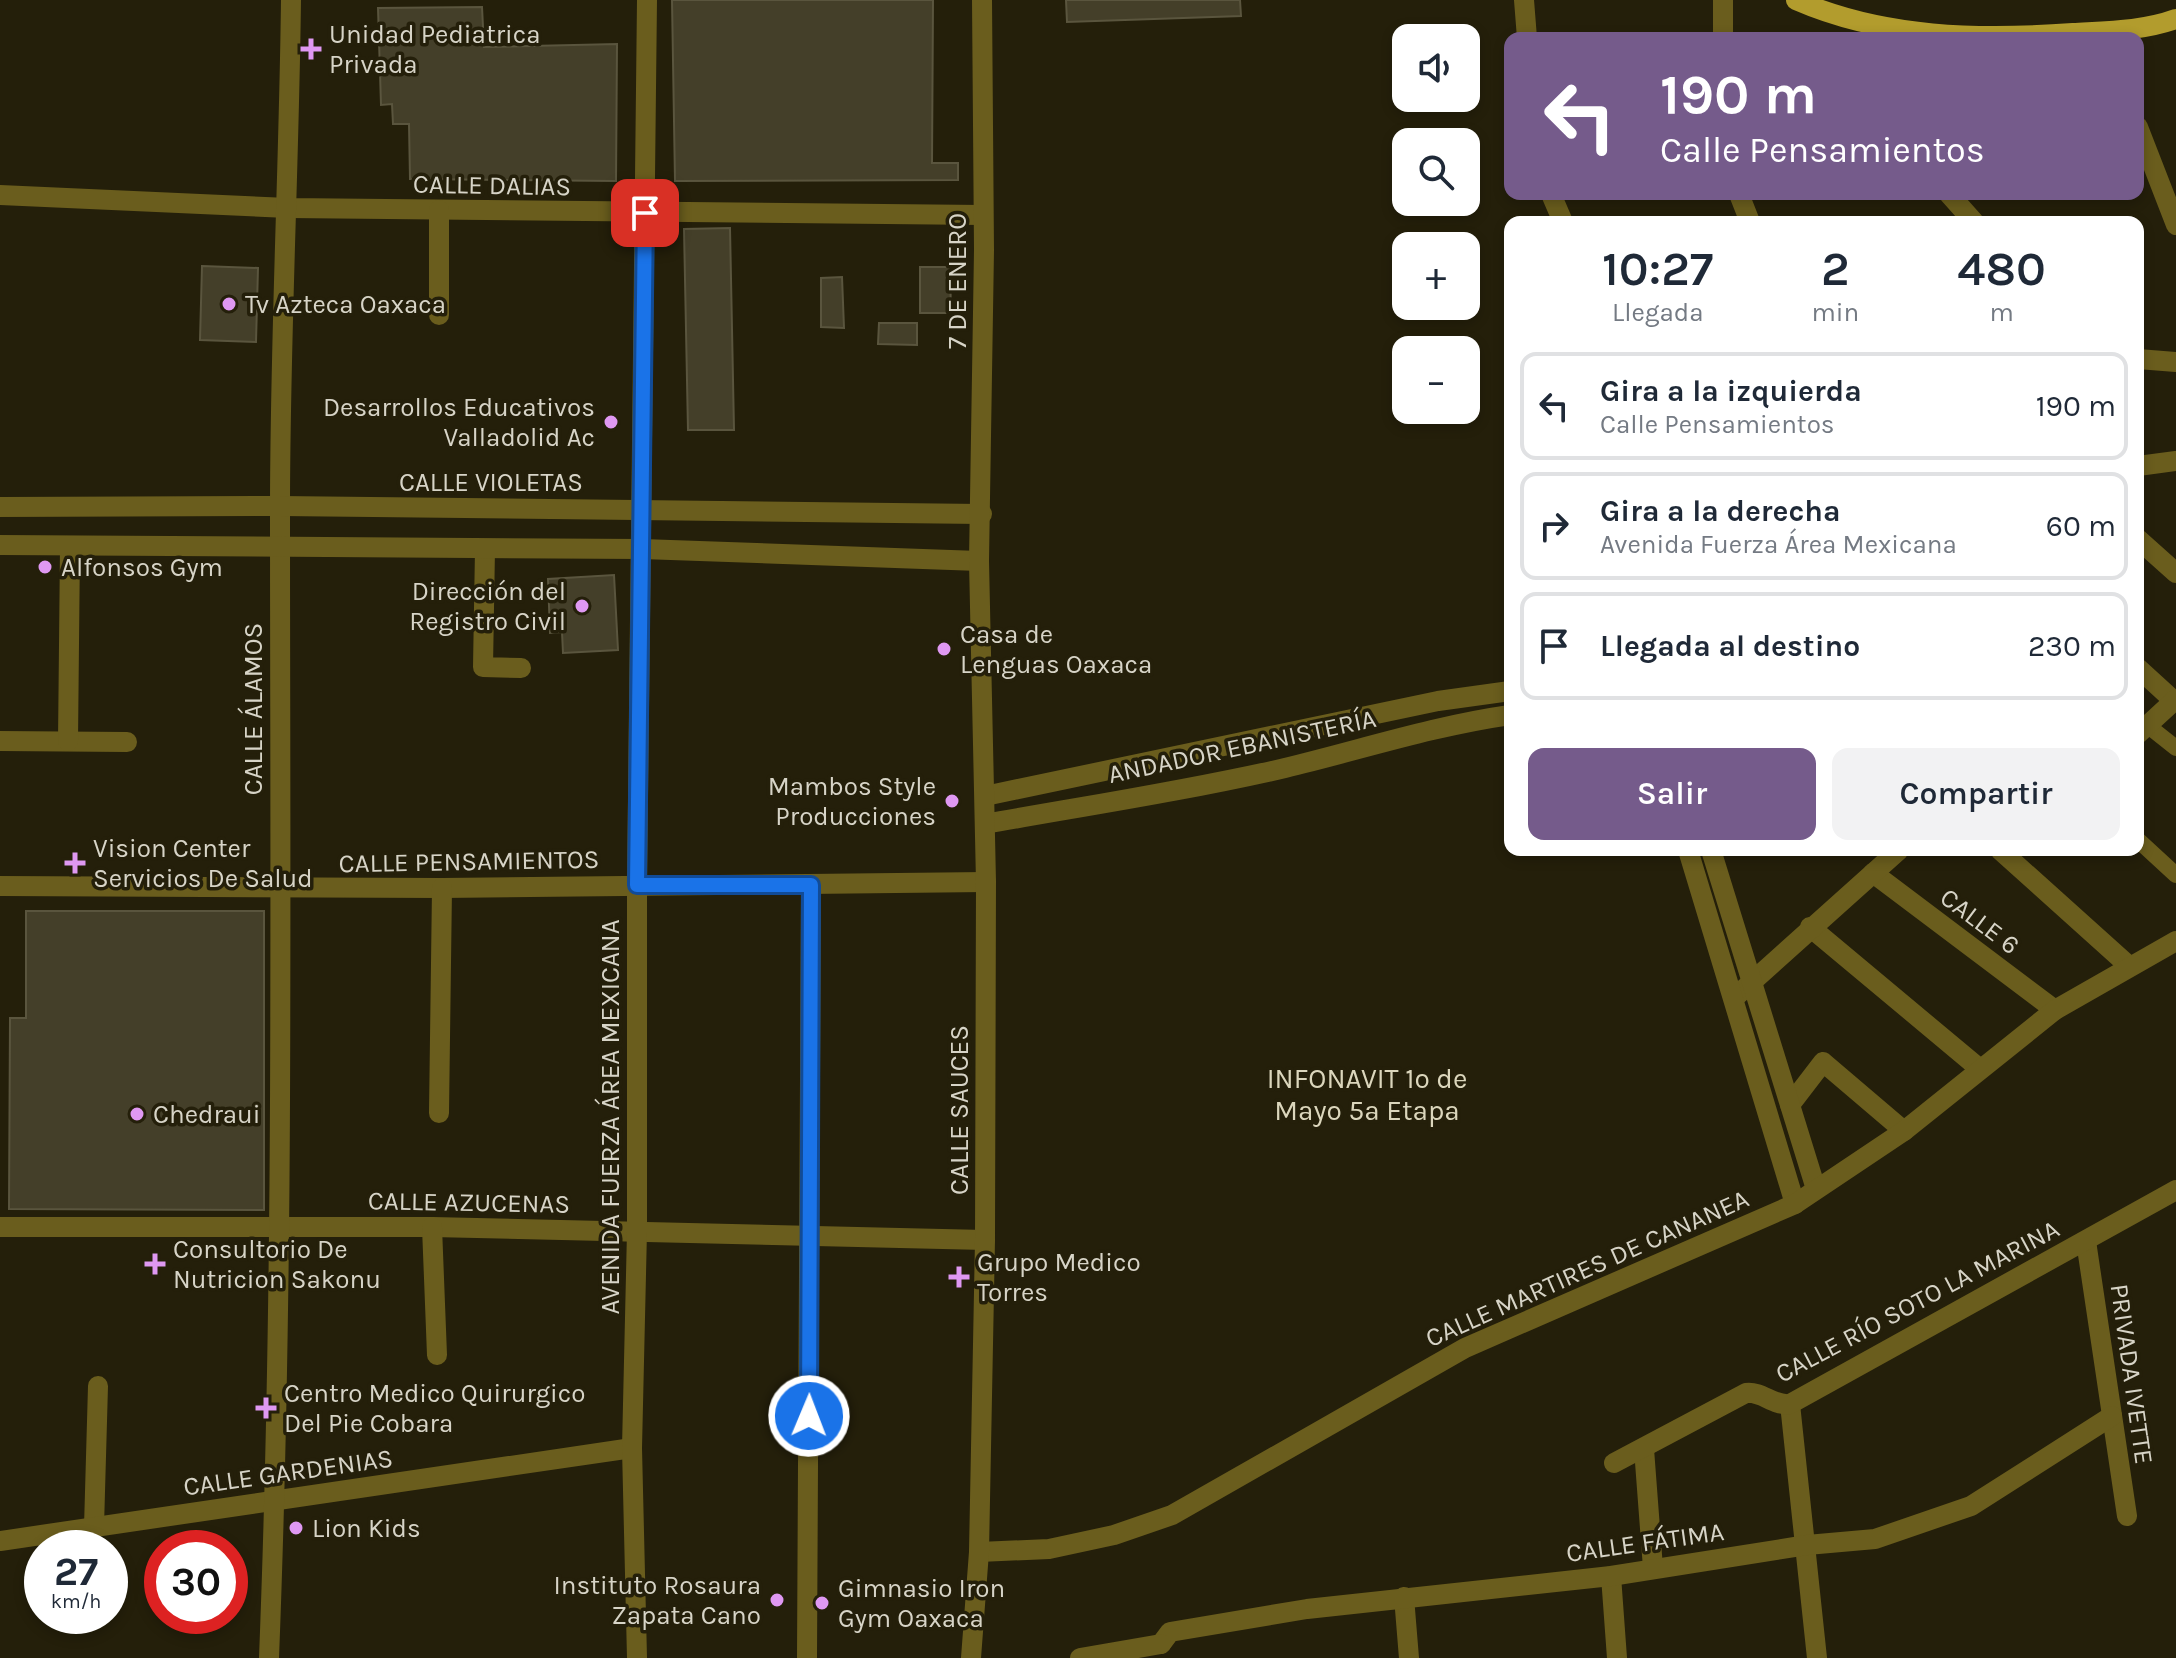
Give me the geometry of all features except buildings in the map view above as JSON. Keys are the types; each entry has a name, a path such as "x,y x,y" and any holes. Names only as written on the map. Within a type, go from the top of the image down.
{"main road":[{"path":"1796,0 1904,32"},
{"path":"2127,32 2176,19"}],"street":[{"name":"CALLE ÁLAMOS","path":"269,1658 275,1501 278,1225 280,506 291,0"},
{"name":"AVENIDA FUERZA ÁREA MEXICANA","path":"637,1658 632,1448 637,1231 637,885 647,0"},
{"name":"7 DE ENERO","path":"979,561 982,514 982,0"},
{"path":"1524,0 1527,32"},
{"path":"1723,0 1723,32"},
{"path":"2144,142 2176,225"},
{"name":"CALLE DALIAS","path":"0,195 288,208 983,215"},
{"path":"1954,200 1969,216"},
{"path":"439,210 439,315"},
{"path":"2144,359 2176,362"},
{"path":"2144,465 2176,461"},
{"name":"CALLE VIOLETAS","path":"0,507 280,506 982,514"},
{"path":"2144,544 2176,573"},
{"path":"0,545 642,549 979,561"},
{"path":"68,741 70,547"},
{"path":"485,549 483,667 521,668"},
{"name":"CALLE SAUCES","path":"971,1658 979,1552 985,1240 986,882 979,561"},
{"path":"2144,673 2175,700 2144,727"},
{"name":"ANDADOR EBANISTERÍA","path":"985,796 1438,701 1504,692"},
{"name":"ANDADOR EBANISTERÍA","path":"985,824 1199,786 1314,761 1456,723 1504,716"},
{"path":"2144,730 2176,748"},
{"path":"0,741 127,742"},
{"path":"2144,846 2176,875"},
{"path":"1690,856 1795,1204"},
{"path":"1713,856 1816,1189"},
{"path":"1734,998 1892,856"},
{"path":"2007,856 2129,966"},
{"name":"CALLE 6","path":"1873,873 2055,1010"},
{"name":"CALLE PENSAMIENTOS","path":"0,886 442,888 986,882"},
{"path":"807,1658 811,885"},
{"path":"439,1113 442,888"},
{"path":"1810,927 1980,1069"},
{"name":"CALLE MARTIRES DE CANANEA","path":"979,1552 1049,1549 1114,1535 1172,1515 1465,1348 1795,1204 1904,1131 2055,1010 2176,941"},
{"path":"1790,1105 1823,1062 1904,1131"},
{"name":"CALLE RÍO SOTO LA MARINA","path":"1614,1463 1746,1393 1753,1392 1777,1405 1790,1404 2176,1190"},
{"name":"CALLE AZUCENAS","path":"0,1227 432,1227 985,1240"},
{"path":"432,1227 437,1355"},
{"name":"PRIVADA IVETTE","path":"2086,1241 2127,1516"},
{"path":"94,1527 98,1386"},
{"path":"1790,1404 1817,1658"},
{"name":"CALLE FÁTIMA","path":"1080,1658 1161,1651 1170,1632 1404,1597 1611,1576 1807,1545 1875,1539 1971,1506 2112,1416"},
{"name":"CALLE GARDENIAS","path":"0,1541 632,1448"},
{"path":"1644,1449 1653,1568"},
{"path":"1611,1576 1617,1658"},
{"path":"1404,1597 1409,1658"}],"place":[{"name":"Unidad Pediatrica Privada","path":"311,49"},
{"name":"Tv Azteca Oaxaca","path":"229,304"},
{"name":"Desarrollos Educativos Valladolid Ac","path":"611,422"},
{"name":"Alfonsos Gym","path":"45,567"},
{"name":"Dirección del Registro Civil","path":"582,606"},
{"name":"Casa de Lenguas Oaxaca","path":"944,649"},
{"name":"Mambos Style Producciones","path":"952,801"},
{"name":"Vision Center Servicios De Salud","path":"75,863"},
{"name":"Chedraui","path":"137,1114"},
{"name":"Consultorio De Nutricion Sakonu","path":"155,1264"},
{"name":"Grupo Medico Torres","path":"959,1277"},
{"name":"Centro Medico Quirurgico Del Pie Cobara","path":"266,1408"},
{"name":"Lion Kids","path":"296,1528"},
{"name":"Instituto Rosaura Zapata Cano","path":"777,1600"},
{"name":"Gimnasio Iron Gym Oaxaca","path":"822,1603"}],"district":[{"name":"INFONAVIT 1º de Mayo 5ª Etapa","path":"1367,1094"}],"route":[{"path":"645,213 637,885 811,885 809,1416"}]}
